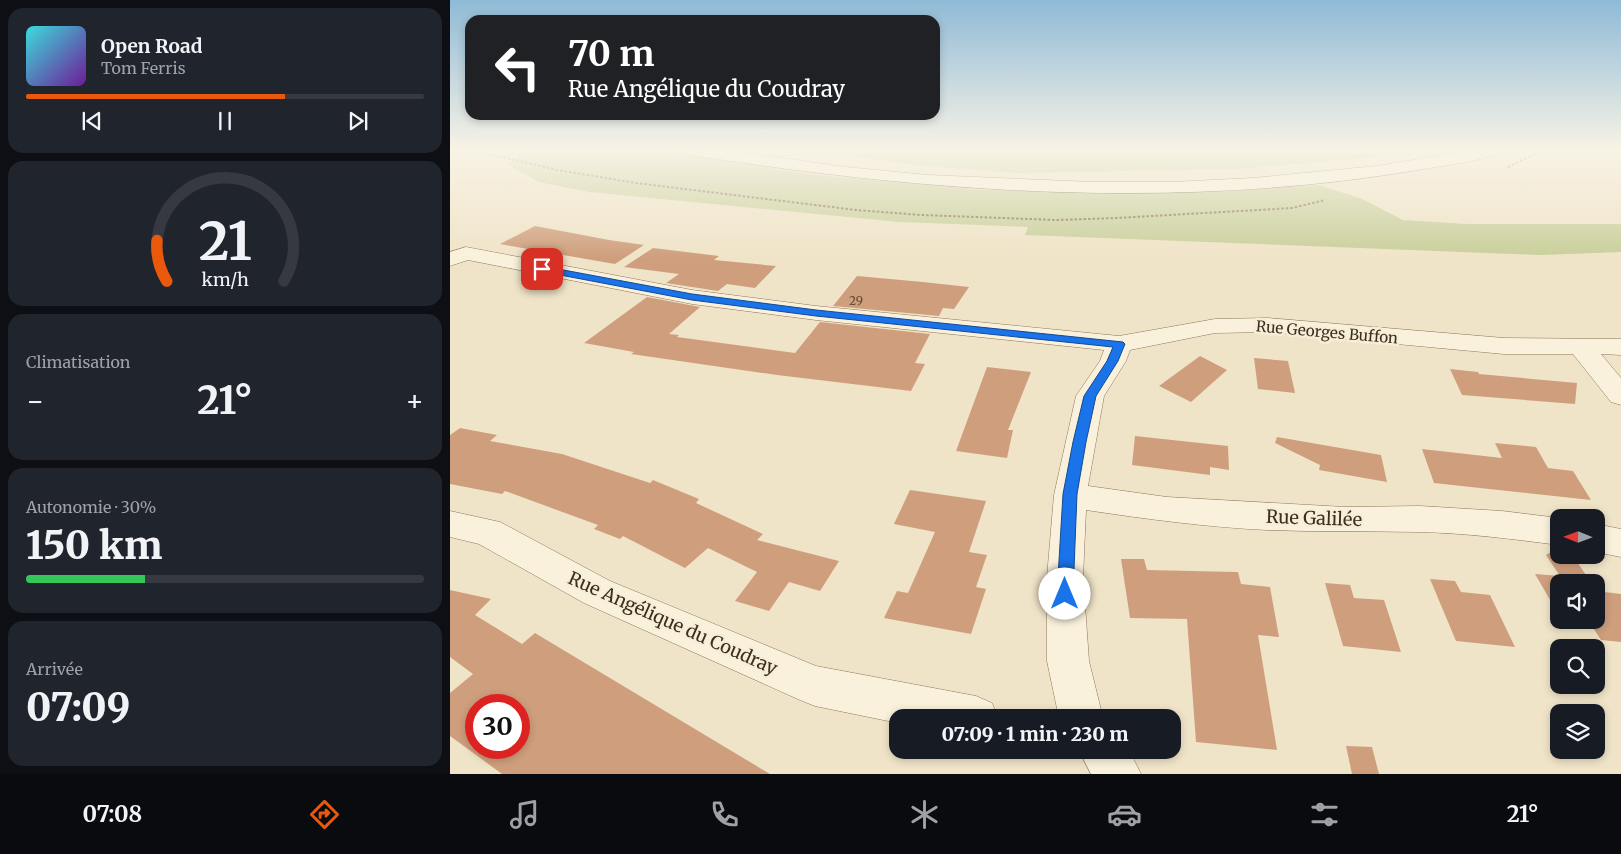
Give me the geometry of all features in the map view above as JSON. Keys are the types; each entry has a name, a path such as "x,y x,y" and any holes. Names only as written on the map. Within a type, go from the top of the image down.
{"street":[{"path":"1040,185 1120,187 1199,185"},
{"path":"455,255 692,297 816,313 1119,344 1113,361 1090,396 1070,494 1065,576 1068,661 1079,709"},
{"name":"Rue Georges Buffon","path":"1119,344 1215,326 1268,326 1494,345 1621,347"},
{"path":"1581,347 1621,396"},
{"name":"Rue Galilée","path":"1070,494 1177,511 1345,520 1420,519 1502,524 1550,531"},
{"name":"Rue Angélique du Coudray","path":"450,524 488,532 596,592 815,686 931,709"},
{"path":"1605,539 1621,542"},
{"path":"1108,759 1118,774"}],"green space":[{"path":"555,185 929,185 982,190 1209,192 1318,185 1360,198 1403,220 1467,224 1621,224 1621,252 1541,255 1025,235 1028,227 900,222 589,192"}],"building":[{"path":"535,226 644,245 615,264 500,244"},
{"path":"653,248 719,256 714,260 776,266 755,288 727,284 718,291 666,283 679,274 624,267"},
{"path":"857,276 969,287 954,309 943,308 939,316 833,306"},
{"path":"647,297 700,307 669,334 679,335 677,337 795,353 820,322 930,334 915,363 925,364 911,391 777,375 631,354 634,352 584,343"},
{"path":"1200,356 1227,370 1191,402 1159,386"},
{"path":"1254,358 1288,361 1295,393 1258,389"},
{"path":"987,367 1031,372 1008,430 1013,430 1007,458 956,451"},
{"path":"1450,369 1478,372 1479,374 1577,383 1575,404 1462,395"},
{"path":"460,428 497,435 490,441 562,454 650,483 653,480 699,499 696,503 763,534 757,540 839,561 820,591 789,582 769,611 735,601 757,572 708,548 685,568 623,536 620,539 594,529 598,525 505,491 502,494 450,484 450,435"},
{"path":"1135,436 1228,446 1229,470 1210,467 1210,475 1132,465"},
{"path":"1277,437 1381,455 1387,482 1319,470 1320,465 1275,443"},
{"path":"1495,443 1536,447 1548,468 1573,471 1591,500 1434,483 1422,449 1502,458"},
{"path":"910,490 986,501 969,552 987,555 976,587 986,589 971,634 884,618 897,591 908,593 935,532 894,524"},
{"path":"1550,553 1550,561 1546,555"},
{"path":"1121,559 1144,559 1147,570 1238,572 1241,584 1270,587 1279,637 1258,635 1277,750 1196,742 1187,619 1130,618"},
{"path":"1552,564 1578,564 1585,574 1559,574"},
{"path":"1535,574 1550,575 1550,600"},
{"path":"1430,579 1455,581 1461,592 1490,595 1515,647 1456,641"},
{"path":"1325,583 1350,585 1354,598 1384,600 1401,652 1343,646"},
{"path":"450,590 491,599 475,615 522,644 535,633 770,774 502,774 481,759 530,759 530,694 465,694 465,747 450,736 450,693 473,674 450,657"},
{"path":"1605,592 1621,594 1621,642 1600,639 1594,629 1605,629"},
{"path":"1346,746 1372,747 1379,774 1352,774"}],"route":[{"path":"542,269 692,297 816,313 1119,344 1113,361 1090,396 1080,442 1070,494 1065,594"}]}
